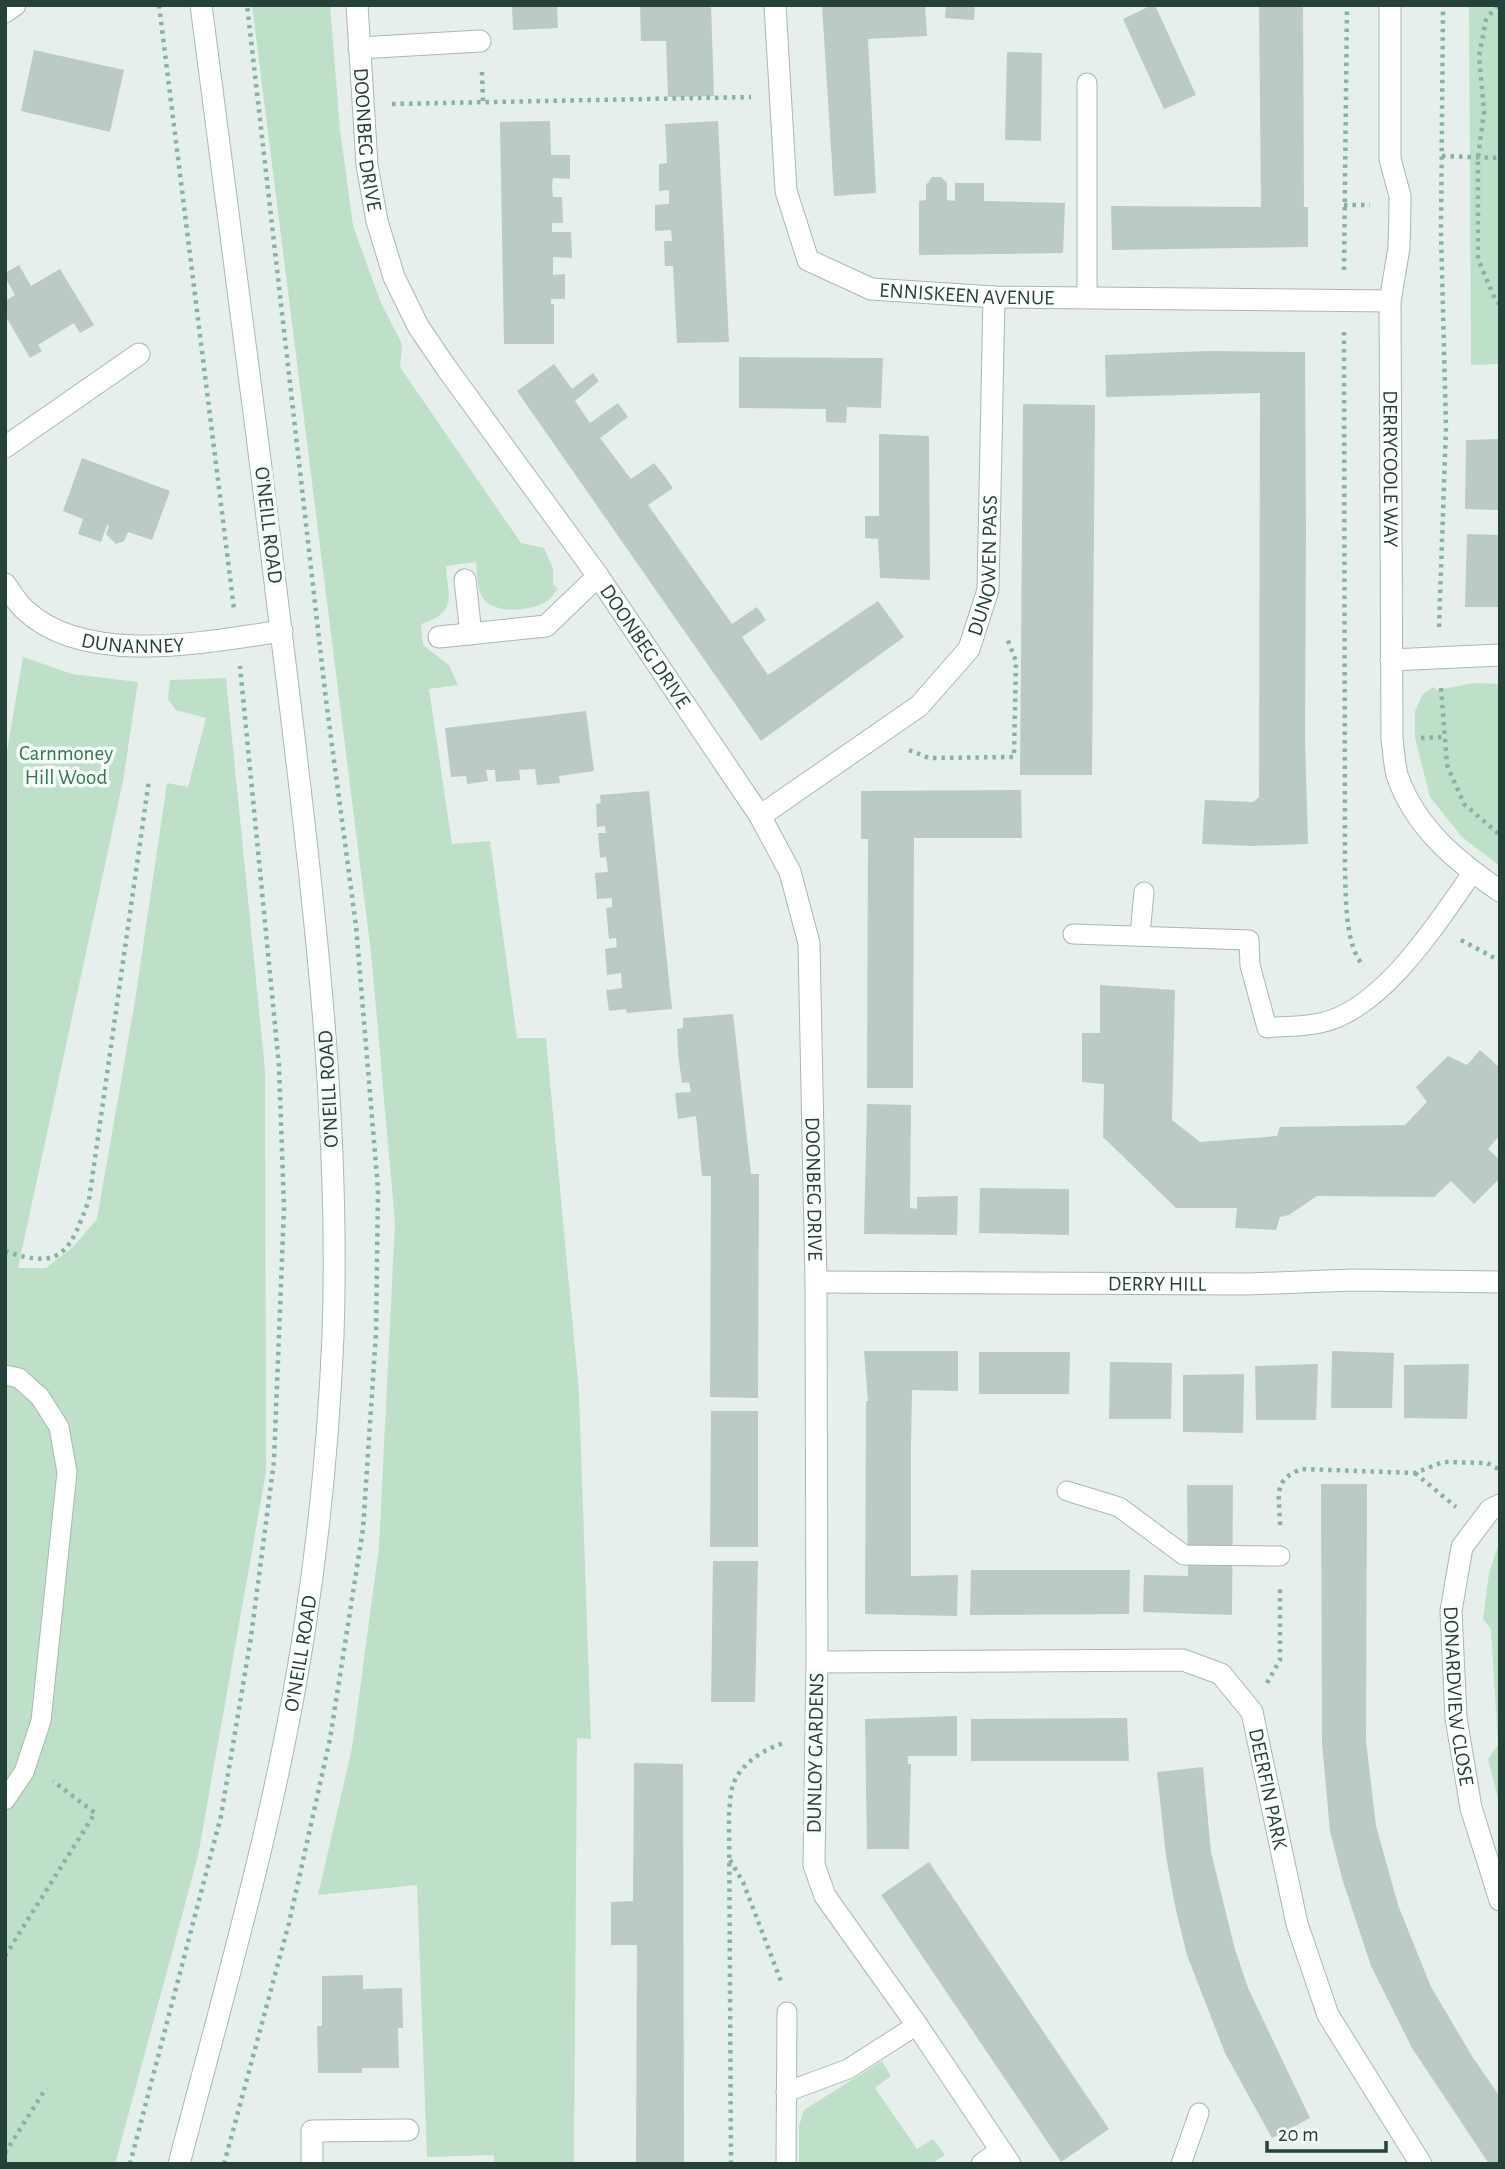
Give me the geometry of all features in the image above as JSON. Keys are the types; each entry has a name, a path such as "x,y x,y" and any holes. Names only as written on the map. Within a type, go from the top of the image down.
{"street":[{"path":"5,12 15,5"},
{"name":"O'NEILL ROAD","path":"179,2164 249,1895 279,1766 306,1621 321,1494 331,1362 332,1181 324,1021 282,631 201,5"},
{"name":"DOONBEG DRIVE","path":"357,5 367,165 377,221 394,277 418,326 598,576 761,816 790,872 809,943 816,1282"},
{"name":"ENNISKEEN AVENUE","path":"775,5 786,191 808,260 872,289 994,297 1390,301"},
{"name":"DERRYCOOLE WAY","path":"1390,5 1390,159 1400,196 1399,248 1390,301 1392,739 1397,775 1412,810 1432,835 1473,872 1500,891"},
{"name":"DOONBEG DRIVE","path":"359,48 480,41"},
{"name":"DUNOWEN PASS","path":"761,816 919,706 969,649 988,590 994,297"},
{"path":"5,447 139,354"},
{"path":"439,638 546,626 598,576"},
{"path":"465,580 471,635"},
{"name":"DUNANNEY","path":"5,584 24,610 55,630 94,643 166,645 282,631"},
{"path":"1391,660 1500,655"},
{"name":"DERRY HILL","path":"816,1282 1500,1282"},
{"name":"DUNLOY GARDENS","path":"816,1282 817,1662 814,1865 825,1896 917,2025 1005,2157"},
{"name":"DONARDVIEW CLOSE","path":"1500,1505 1490,1510 1462,1547 1451,1611 1455,1718 1471,1808 1500,1900"},
{"name":"DEERFIN PARK","path":"817,1662 1183,1660 1221,1674 1252,1712 1297,1924 1328,2015 1421,2164"},
{"path":"312,2164 312,2131 408,2130"},
{"path":"982,2164 1005,2157"}],"lane":[{"path":"1087,83 1087,298"},
{"path":"1073,934 1249,940 1250,965 1267,1028 1322,1023 1363,1004 1385,986 1435,926 1473,872"},
{"path":"1140,935 1144,892"},
{"path":"5,1375 19,1378 40,1397 59,1427 67,1472 41,1721 24,1772 5,1800"},
{"path":"1067,1491 1119,1507 1184,1555 1280,1556"},
{"path":"786,2164 787,2012"},
{"path":"786,2092 848,2069 917,2025"},
{"path":"1181,2164 1199,2113"}],"path":[{"path":"130,2164 221,1816 251,1637 274,1461 284,1208 279,1066 237,638 159,5"},
{"path":"247,5 326,700"},
{"path":"1348,5 1343,649 1347,919 1358,961 1385,986"},
{"path":"1443,5 1446,427 1438,620 1443,737 1447,765 1464,804 1500,835"},
{"path":"1499,6 1486,20 1479,55 1484,112 1478,157 1478,259 1495,299 1500,304"},
{"path":"363,105 779,97"},
{"path":"1442,156 1500,158"},
{"path":"873,737 929,758 1014,757 1016,661 988,590"},
{"path":"5,1251 30,1260 58,1257 73,1241 89,1199 149,780"},
{"path":"1435,926 1500,961"},
{"path":"1252,1712 1280,1660 1280,1484 1287,1474 1302,1469 1415,1473 1443,1462 1487,1463 1500,1470"},
{"path":"1415,1473 1478,1525"},
{"path":"731,2164 729,1814 733,1784 750,1761 771,1747 815,1734"},
{"path":"5,1956 95,1813 28,1761"},
{"path":"729,1859 743,1882 786,1995 787,2012"},
{"path":"5,2153 46,2088"}],"green space":[{"path":"252,5 330,5 340,130 353,226 381,303 402,344 400,367 521,543 544,548 553,568 553,584 558,589 540,605 502,609 493,606 481,595 476,562 446,566 449,595 446,609 421,624 423,645 449,665 458,685 429,689 452,844 490,841 517,1038 546,1038 579,1393 591,1739 577,1738 574,2164 494,2164 494,2155 427,2157 417,1885 318,1895 352,1748 379,1547 395,1223 371,952"},
{"path":"1469,5 1500,5 1500,364 1471,365"},
{"name":"Carnmoney Hill Wood","path":"23,657 72,674 138,682 123,781 18,1268 46,1268 73,1247 97,1219 135,1001 167,783 188,787 206,718 176,710 168,699 170,680 226,678 265,1070 266,1472 198,1856 115,2164 5,2164 5,763"},
{"path":"1474,683 1500,684 1500,866 1462,837 1430,797 1415,738 1415,711 1423,694 1433,687 1437,690"},
{"path":"1500,1540 1500,1807 1488,1759 1498,1745 1491,1629 1483,1619 1489,1573"},
{"path":"882,2061 891,2076 875,2088 917,2149 933,2139 945,2155 931,2164 799,2164 799,2126 804,2110"}],"building":[{"path":"512,5 557,5 558,28 513,30"},
{"path":"640,5 711,5 714,96 668,97 666,41 641,41"},
{"path":"822,5 925,5 927,36 868,39 876,193 834,196"},
{"path":"946,5 975,5 974,20 945,18"},
{"path":"1155,5 1196,95 1164,109 1123,19"},
{"path":"1259,5 1303,5 1304,207 1308,207 1308,247 1112,250 1111,206 1261,207"},
{"path":"34,50 124,70 110,132 21,111"},
{"path":"1007,52 1042,53 1041,141 1005,140"},
{"path":"550,121 551,155 570,155 570,179 553,178 552,186 553,197 562,197 563,223 552,223 552,232 571,232 572,258 553,257 553,275 565,274 565,299 551,299 551,304 554,304 554,344 504,344 500,122"},
{"path":"718,121 729,342 677,343 673,266 665,266 664,241 672,241 671,230 655,231 655,205 669,204 669,190 659,191 659,164 667,163 665,124"},
{"path":"932,177 941,177 947,183 947,200 955,201 955,183 984,183 984,201 1065,203 1063,253 919,255 919,201 926,200 926,185"},
{"path":"19,265 31,286 60,269 94,325 80,333 74,323 38,345 42,351 30,358 5,315 5,301 15,295 5,273"},
{"path":"1209,351 1305,352 1305,739 1308,844 1202,844 1205,800 1253,802 1259,797 1260,393 1106,397 1105,355"},
{"path":"739,357 883,358 881,408 847,407 846,423 826,422 826,409 739,408"},
{"path":"554,364 572,389 593,373 599,381 575,401 590,423 618,403 628,417 600,438 631,479 654,463 673,488 648,505 732,624 757,607 766,620 742,637 768,675 878,601 904,637 761,741 517,391"},
{"path":"1023,404 1095,405 1092,775 1020,775"},
{"path":"879,434 929,436 930,580 880,578 878,539 865,538 865,516 879,516"},
{"path":"1500,439 1500,510 1465,509 1466,440"},
{"path":"82,458 170,491 152,540 128,532 124,541 116,544 106,534 107,525 101,542 78,534 83,519 63,511"},
{"path":"1467,534 1500,535 1500,607 1465,607"},
{"path":"586,711 594,771 559,776 560,783 537,785 535,769 519,770 520,780 496,782 495,770 486,770 488,781 467,784 466,776 451,777 445,728"},
{"path":"1021,790 1022,838 914,838 913,1088 867,1088 868,839 861,839 861,791"},
{"path":"649,791 672,1009 627,1013 626,1009 609,1011 606,990 622,988 621,973 607,975 605,949 617,947 616,938 609,939 606,908 612,907 612,898 597,899 595,873 608,872 606,857 600,858 598,833 606,833 605,826 597,827 596,804 601,803 600,795"},
{"path":"1100,985 1175,990 1172,1120 1200,1142 1277,1136 1280,1127 1405,1125 1427,1102 1416,1087 1448,1056 1467,1065 1480,1050 1500,1068 1500,1135 1488,1149 1500,1160 1500,1178 1474,1204 1451,1181 1434,1197 1317,1196 1289,1215 1280,1217 1276,1230 1235,1228 1237,1208 1176,1208 1103,1137 1104,1084 1082,1082 1082,1033 1100,1033"},
{"path":"733,1014 751,1174 759,1174 758,1398 710,1397 711,1176 702,1176 696,1116 678,1119 675,1093 691,1092 689,1082 682,1083 678,1054 677,1029 683,1028 683,1018"},
{"path":"867,1104 911,1105 910,1208 917,1209 917,1197 958,1196 957,1235 864,1234"},
{"path":"980,1188 1069,1189 1069,1235 979,1233"},
{"path":"864,1351 958,1351 958,1391 912,1390 911,1443 911,1576 958,1575 957,1616 865,1614 868,1401"},
{"path":"1332,1351 1394,1353 1392,1408 1331,1408"},
{"path":"979,1352 1070,1352 1069,1394 979,1394"},
{"path":"1110,1362 1172,1363 1171,1419 1109,1419"},
{"path":"1318,1364 1316,1420 1256,1420 1255,1366"},
{"path":"1469,1364 1467,1419 1404,1418 1404,1365"},
{"path":"1244,1374 1243,1433 1183,1432 1183,1375"},
{"path":"711,1411 758,1411 758,1547 710,1547"},
{"path":"1321,1484 1367,1484 1366,1741 1376,1826 1398,1905 1431,1987 1500,2097 1500,2164 1489,2164 1412,2048 1371,1966 1342,1878 1330,1831 1322,1743"},
{"path":"1187,1485 1233,1485 1232,1615 1143,1612 1144,1575 1188,1576"},
{"path":"713,1561 758,1561 755,1702 711,1702"},
{"path":"971,1570 1130,1570 1129,1614 970,1615"},
{"path":"957,1716 957,1756 908,1756 908,1764 911,1764 909,1849 867,1849 865,1719"},
{"path":"1127,1718 1129,1761 971,1761 971,1719"},
{"path":"634,1763 683,1764 684,2164 636,2164 637,1945 611,1945 611,1902 633,1901"},
{"path":"1203,1767 1211,1852 1234,1946 1248,1988 1310,2118 1272,2138 1225,2053 1187,1955 1175,1906 1166,1856 1157,1772"},
{"path":"929,1862 1109,2129 1061,2162 881,1895"},
{"path":"363,1975 363,1989 402,1988 403,2028 398,2028 399,2068 362,2068 362,2073 318,2073 317,2026 322,2026 322,1976"}]}
